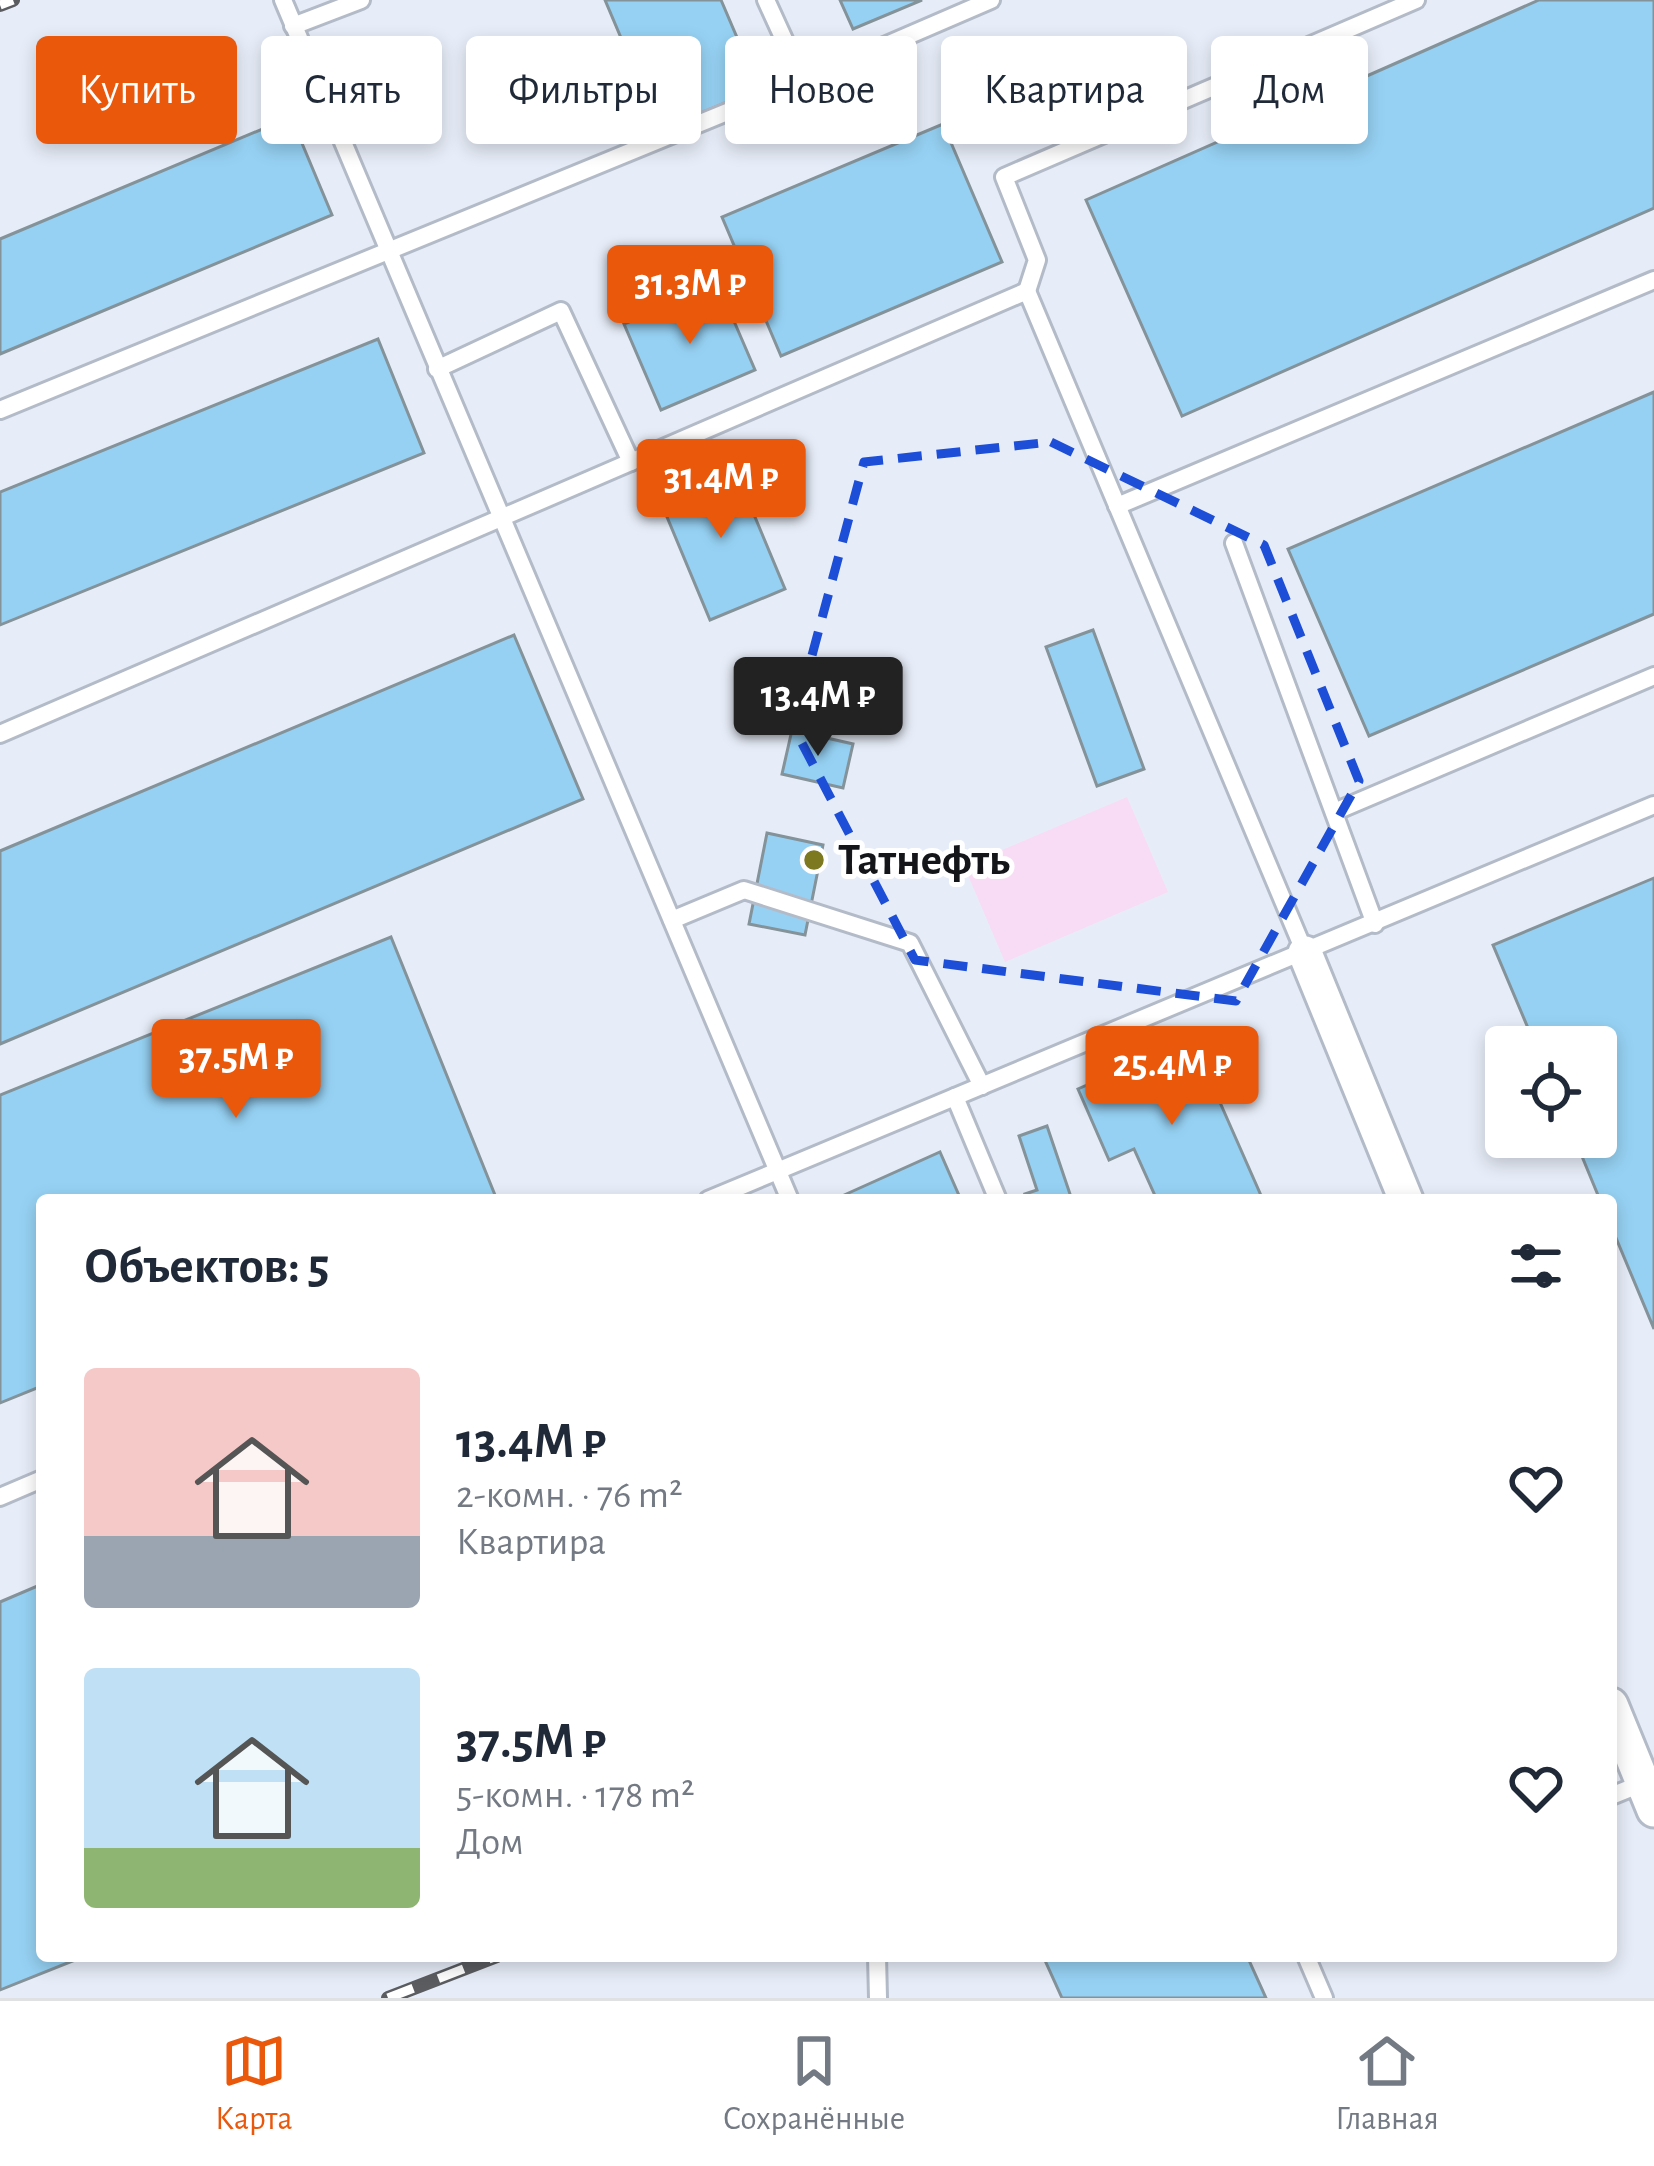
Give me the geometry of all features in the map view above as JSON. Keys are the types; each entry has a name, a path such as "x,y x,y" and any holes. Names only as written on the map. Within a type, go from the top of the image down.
{"street":[{"path":"1305,953 1404,1194"},
{"path":"1617,1720 1648,1797"}],"lane":[{"path":"283,0 788,1194"},
{"path":"293,26 361,0"},
{"path":"766,0 782,36"},
{"path":"907,36 991,0"},
{"path":"1305,953 1027,291 1037,260 1004,178 1417,0"},
{"path":"0,410 725,113"},
{"path":"1117,506 1654,280"},
{"path":"0,734 1027,291"},
{"path":"437,369 561,311 631,462"},
{"path":"1234,543 1375,923"},
{"path":"1334,812 1654,676"},
{"path":"722,1194 1654,806"},
{"path":"672,920 744,890 910,943 982,1086"},
{"path":"956,1097 996,1194"},
{"path":"0,1497 36,1482"},
{"path":"1617,1796 1648,1797"},
{"path":"877,1962 878,1998"},
{"path":"1309,1962 1324,1998"}],"highlighted area":[{"path":"1051,442 1264,545 1359,781 1236,1001 915,960 793,726 864,462"}],"shaded area":[{"path":"0,0 1654,0 1654,1998 0,1998"},
{"path":"1127,797 1168,892 1005,962 964,866"}],"building":[{"path":"605,0 721,0 736,36 725,36 725,103 701,113 701,36 620,36"},
{"path":"840,0 922,0 853,29"},
{"path":"1539,0 1654,0 1654,208 1182,416 1086,200 1213,144 1368,144 1368,75"},
{"path":"941,125 941,144 952,144 1002,262 781,356 722,217 895,144 917,144 917,135"},
{"path":"261,130 261,144 302,144 332,215 0,354 0,239 227,144 237,144 237,140"},
{"path":"718,284 755,370 661,410 624,324"},
{"path":"378,339 424,453 0,625 0,492"},
{"path":"1654,392 1654,614 1369,736 1288,549"},
{"path":"732,462 785,589 710,620 657,493"},
{"path":"1093,630 1144,769 1097,786 1046,647"},
{"path":"514,635 583,799 0,1044 0,851"},
{"path":"792,730 853,744 843,788 782,774"},
{"path":"767,833 823,845 805,935 749,924"},
{"path":"1654,878 1654,1329 1617,1240 1617,1194 1598,1194 1583,1158 1617,1158 1617,1026 1527,1026 1493,945"},
{"path":"391,937 495,1194 36,1194 36,1388 0,1403 0,1095"},
{"path":"1192,1039 1260,1194 1154,1194 1134,1149 1109,1160 1078,1089"},
{"path":"1047,1126 1070,1194 1025,1194 1037,1190 1019,1136"},
{"path":"940,1152 958,1194 846,1194"},
{"path":"36,1587 36,1962 70,1962 0,1990 0,1602"},
{"path":"1046,1962 1250,1962 1266,1998 1062,1998"}],"railway":[{"path":"0,5 13,0"},
{"path":"388,1998 481,1962"}],"place":[{"name":"Татнефть","path":"814,860"}]}
